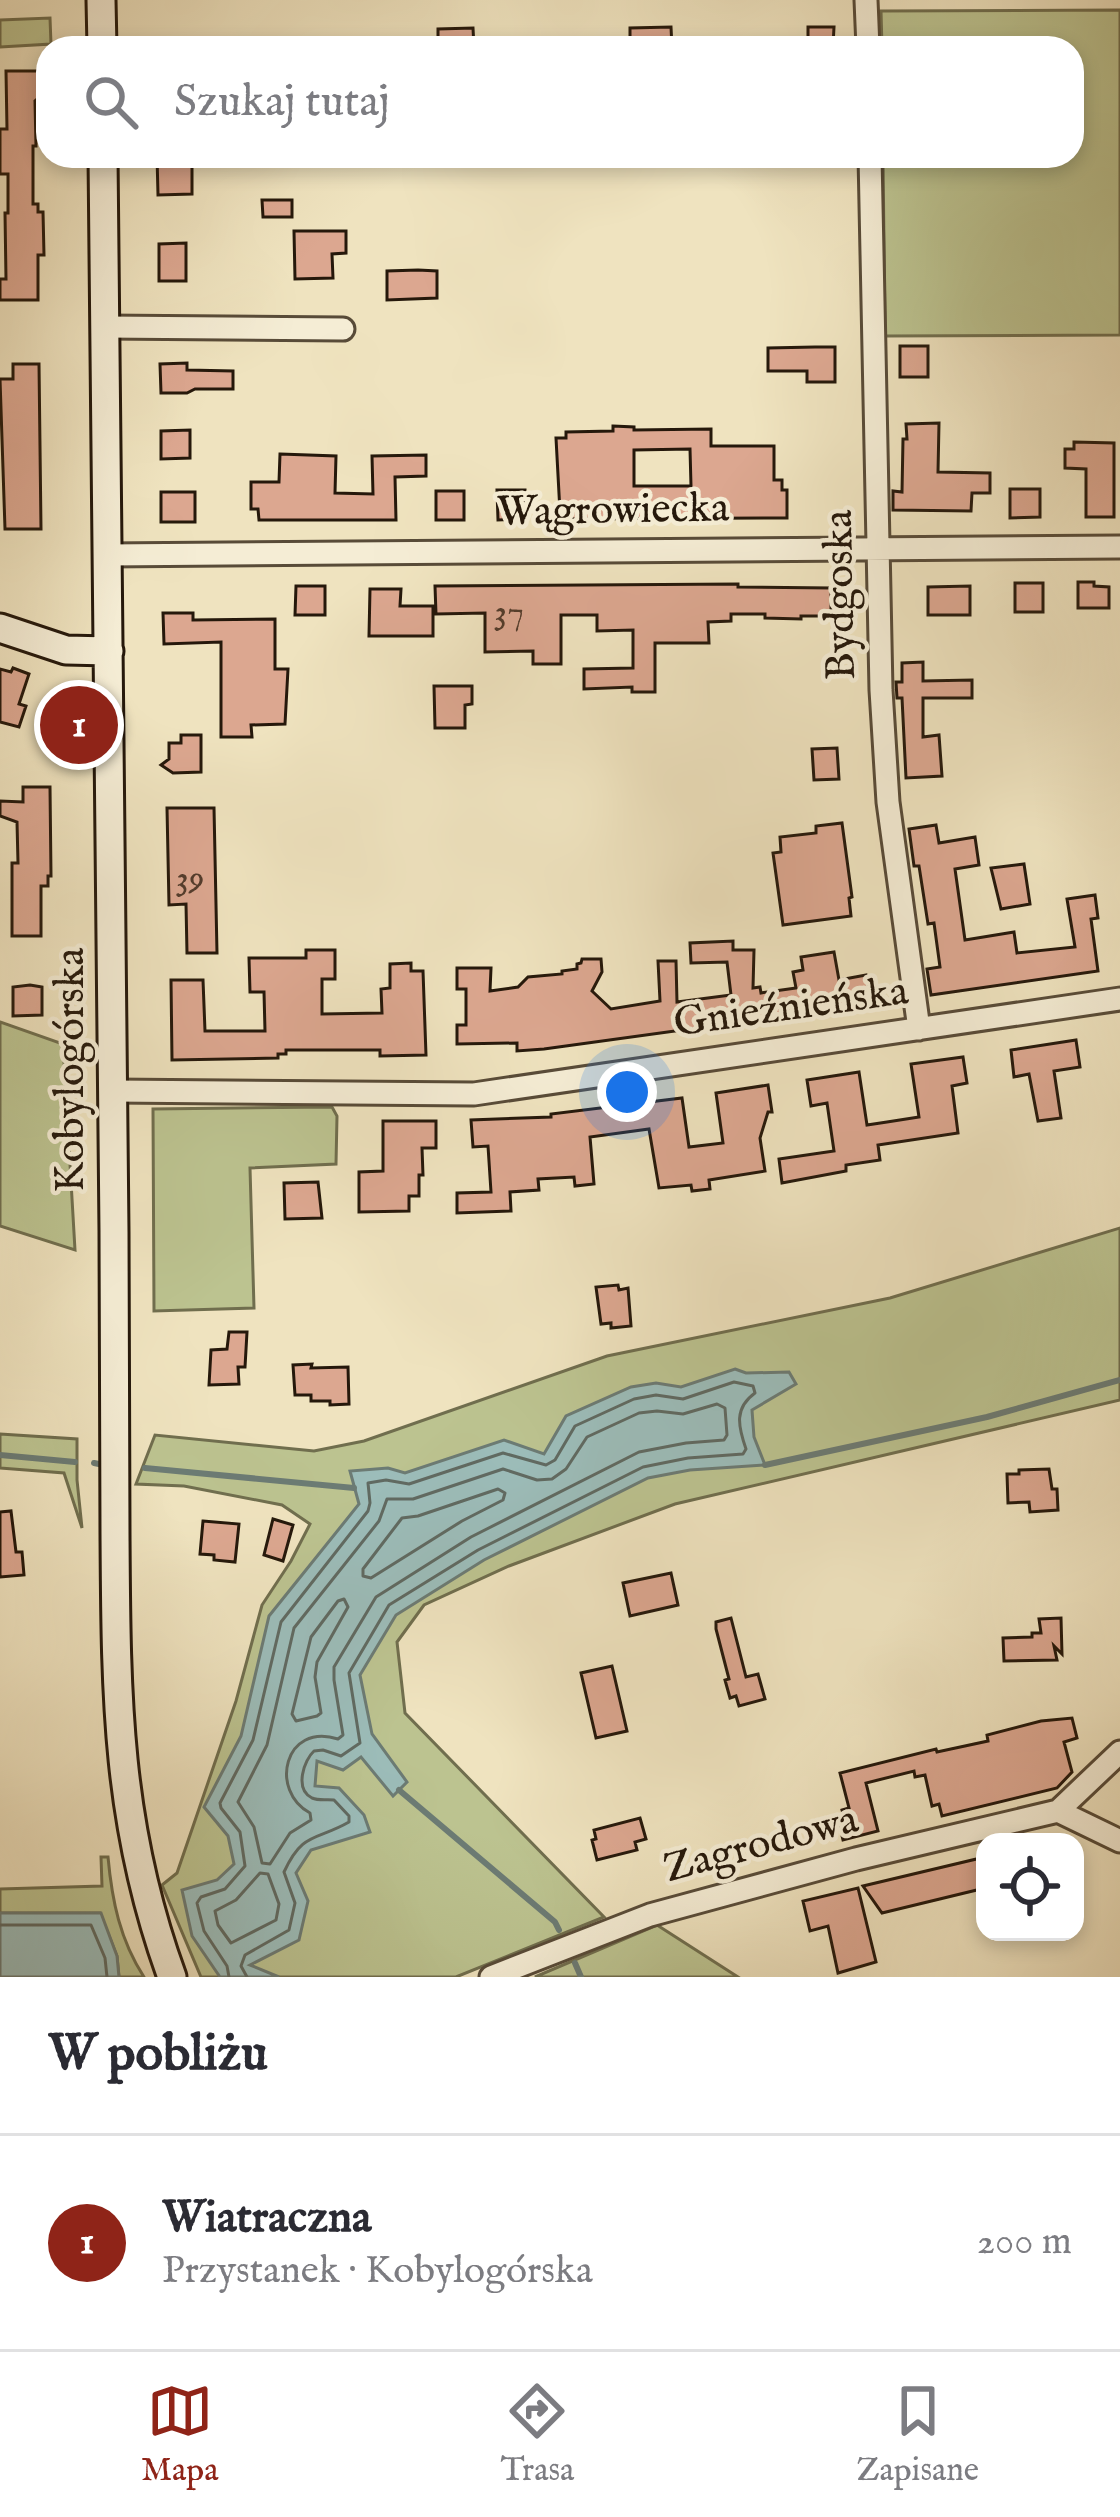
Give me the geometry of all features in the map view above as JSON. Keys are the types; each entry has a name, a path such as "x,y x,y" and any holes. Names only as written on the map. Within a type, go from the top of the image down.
{"street":[{"path":"101,0 102,36"},
{"path":"866,0 868,36"},
{"name":"Kobylogórska","path":"103,168 118,1708 136,1858 172,1977"},
{"name":"Bydgoska","path":"870,168 881,690 888,802 920,1029"},
{"path":"105,327 343,329"},
{"name":"Wągrowiecka","path":"107,555 1120,547"},
{"path":"0,628 66,650 109,651"},
{"name":"Gnieźnieńska","path":"113,1090 474,1094 1120,999"},
{"path":"1120,1752 1058,1810 1120,1841"},
{"name":"Zagrodowa","path":"491,1977 650,1915 1058,1810"}],"green space":[{"path":"1120,10 1120,335 885,336 883,168 1084,168 1084,36 882,36 881,11"},
{"path":"50,18 51,36 36,36 36,45 0,47 0,20"},
{"path":"0,1022 63,1044 75,1250 0,1226"},
{"path":"332,1107 337,1116 336,1164 250,1168 254,1308 154,1311 153,1109"},
{"path":"1120,1228 1120,1400 675,1504 509,1566 424,1605 397,1642 405,1713 604,1917 456,1977 201,1977 162,1885 177,1873 236,1701 262,1605 310,1524 282,1505 184,1486 136,1484 155,1435 314,1451 364,1441 607,1356 890,1298"},
{"path":"0,1434 77,1439 82,1528 64,1473 0,1468"},
{"path":"101,1857 108,1857 118,1920 144,1977 119,1977 117,1956 100,1913 0,1913 0,1889 102,1886"},
{"path":"657,1925 738,1977 535,1977"}],"water":[{"path":"735,1369 789,1372 796,1384 752,1410 754,1437 765,1465 648,1478 484,1560 396,1615 360,1675 372,1734 407,1782 393,1796 361,1757 343,1770 317,1761 315,1786 339,1788 364,1815 370,1832 311,1850 296,1873 308,1901 299,1940 250,1965 279,1977 220,1977 192,1936 182,1890 217,1880 234,1864 228,1836 204,1807 241,1736 269,1616 359,1504 350,1471 388,1468 405,1473 504,1440 544,1454 566,1416 631,1387 656,1383 681,1387"},
{"path":"0,1913 101,1913 117,1956 119,1977 0,1977"}],"building":[{"path":"671,27 671,36 630,36 630,28"},
{"path":"808,27 834,27 834,36 808,36"},
{"path":"473,28 473,36 438,36 438,29"},
{"path":"6,71 36,71 33,204 43,212 44,255 38,255 38,300 0,300 0,279 6,279 8,174 0,174 0,129 7,129"},
{"path":"157,168 192,168 192,194 158,195"},
{"path":"262,200 292,200 292,217 263,217"},
{"path":"294,231 346,231 346,253 332,254 333,278 295,279"},
{"path":"186,243 186,281 159,281 159,244"},
{"path":"387,271 437,271 437,298 387,300"},
{"path":"900,346 928,346 928,377 900,377"},
{"path":"835,347 835,382 807,382 807,371 768,371 768,348"},
{"path":"187,363 187,370 233,371 233,389 161,393 160,364"},
{"path":"13,364 39,364 41,529 5,529 0,379 13,379"},
{"path":"939,423 938,472 990,473 990,493 972,493 971,511 893,510 893,491 902,492 906,424"},
{"path":"613,426 711,429 711,446 774,446 774,480 782,480 782,490 787,490 787,518 570,519 570,512 560,512 556,438 566,438 566,432 613,431","holes":["690,449 691,486 634,486 634,450"]},
{"path":"190,430 190,458 161,459 161,431"},
{"path":"1074,442 1114,443 1114,517 1086,517 1086,469 1065,468 1065,449 1074,449"},
{"path":"280,454 336,456 335,493 373,494 372,456 426,455 426,476 395,477 396,520 259,520 258,509 251,509 251,482 279,482"},
{"path":"1010,489 1040,489 1040,517 1010,518"},
{"path":"497,490 525,490 525,519 498,520"},
{"path":"436,491 464,491 464,520 436,520"},
{"path":"161,492 195,492 195,522 161,522"},
{"path":"1078,582 1109,587 1109,608 1078,608"},
{"path":"1015,583 1043,583 1043,612 1015,612"},
{"path":"296,586 325,586 325,615 295,615"},
{"path":"435,586 831,588 831,616 731,614 731,621 708,622 709,643 655,643 655,692 632,692 632,687 584,689 584,669 633,668 633,630 597,631 597,615 561,615 561,664 533,664 533,651 485,652 485,613 436,614"},
{"path":"970,586 970,615 928,615 928,587"},
{"path":"370,589 401,589 400,606 433,606 433,636 369,636"},
{"path":"163,613 193,613 193,620 275,619 275,669 288,669 285,724 251,725 252,737 221,737 221,642 164,644"},
{"path":"923,662 923,681 972,680 972,698 923,698 923,737 939,735 942,776 906,778 902,698 897,698 896,682 902,682 902,663"},
{"path":"13,668 29,674 19,704 26,706 19,727 0,722 0,669 11,672"},
{"path":"434,686 472,686 472,704 465,705 465,728 435,728"},
{"path":"181,735 201,735 201,772 173,773 161,765 169,759 169,743 181,743"},
{"path":"837,748 839,779 814,780 812,749"},
{"path":"23,787 50,787 51,876 48,886 41,886 41,936 12,936 17,822 0,816 0,801 23,802"},
{"path":"167,808 214,808 217,953 187,953 186,904 169,905"},
{"path":"842,823 851,916 783,925 773,853 781,852 780,837 816,833 816,826"},
{"path":"936,825 939,843 975,837 979,865 955,869 965,940 1014,932 1017,953 1075,947 1067,899 1095,895 1098,918 1091,919 1098,971 931,995 927,969 940,967 934,923 928,924 909,829"},
{"path":"1024,864 1030,904 1001,909 991,868"},
{"path":"733,941 733,950 754,950 753,988 760,987 761,993 796,988 793,972 803,970 801,957 834,952 839,980 866,975 871,1004 544,1049 517,1051 517,1043 457,1044 457,1025 466,1025 466,989 457,989 457,968 491,968 490,991 518,987 528,977 577,969 582,959 601,959 602,972 592,991 611,1009 660,1001 658,961 676,961 677,1002 731,995 727,962 691,963 690,943"},
{"path":"306,950 335,950 335,979 322,979 322,1014 382,1013 381,989 390,988 390,964 411,963 411,971 423,971 426,1055 286,1050 278,1058 172,1060 171,980 203,980 205,1031 265,1031 264,992 250,992 249,958 306,958"},
{"path":"13,987 42,987 42,1015 13,1016"},
{"path":"1076,1040 1080,1067 1054,1071 1061,1118 1038,1121 1029,1074 1014,1077 1011,1050"},
{"path":"963,1057 967,1083 952,1086 958,1133 878,1145 880,1160 782,1183 779,1159 834,1151 827,1103 811,1106 807,1080 859,1072 867,1125 919,1117 911,1064"},
{"path":"768,1085 772,1112 768,1112 760,1138 765,1171 709,1180 710,1189 692,1191 691,1185 659,1188 649,1129 590,1137 594,1184 575,1186 574,1177 538,1179 539,1190 510,1192 511,1211 457,1213 457,1193 491,1192 488,1146 473,1147 471,1120 551,1117 682,1098 689,1147 723,1143 716,1093"},
{"path":"383,1121 436,1121 436,1148 422,1148 419,1196 409,1196 409,1211 359,1212 359,1172 383,1171"},
{"path":"318,1182 322,1218 285,1219 284,1183"},
{"path":"618,1285 619,1290 628,1288 631,1326 611,1328 611,1323 601,1324 596,1287"},
{"path":"229,1332 247,1332 239,1384 209,1385 211,1350 227,1349"},
{"path":"312,1364 311,1368 348,1367 349,1404 330,1405 330,1401 311,1401 311,1395 295,1395 293,1365"},
{"path":"1049,1469 1058,1510 1030,1512 1029,1502 1008,1503 1007,1474"},
{"path":"11,1511 24,1575 0,1577 0,1512"},
{"path":"273,1519 293,1525 283,1561 264,1555"},
{"path":"203,1521 239,1524 235,1562 200,1554"},
{"path":"671,1573 678,1605 630,1616 623,1583"},
{"path":"731,1618 746,1677 758,1674 765,1699 739,1706 736,1696 730,1698 716,1629 716,1622"},
{"path":"1061,1618 1062,1654 1054,1646 1057,1660 1004,1661 1003,1638 1032,1637 1032,1633 1041,1633 1039,1619"},
{"path":"612,1666 627,1731 596,1738 581,1673"},
{"path":"1072,1718 1077,1738 1064,1742 1072,1772 1057,1788 942,1816 939,1804 932,1806 925,1775 915,1777 914,1771 866,1783 878,1831 843,1840 838,1819 849,1808 840,1773 988,1741 987,1735 1041,1721"},
{"path":"640,1818 646,1839 635,1842 637,1850 597,1860 594,1830"},
{"path":"976,1859 976,1890 882,1913 863,1886"},
{"path":"858,1888 876,1962 838,1973 828,1926 810,1931 803,1901"}],"waterway":[{"path":"765,1465 987,1417 1120,1380"},
{"path":"0,1455 75,1462"},
{"path":"94,1463 99,1464"},
{"path":"145,1468 354,1488"},
{"path":"399,1790 559,1930"},
{"path":"575,1963 581,1977"}],"place":[{"name":"Wiatraczna","path":"79,725"}]}
